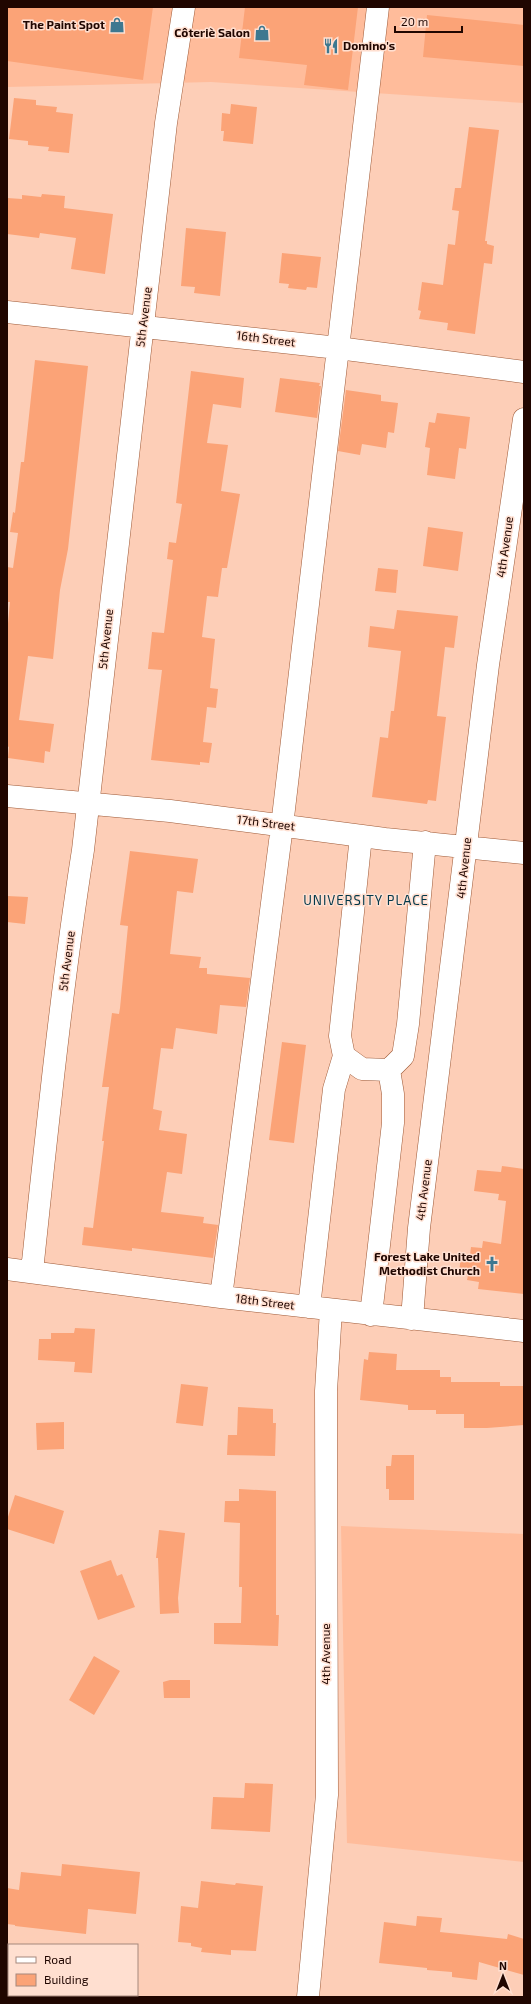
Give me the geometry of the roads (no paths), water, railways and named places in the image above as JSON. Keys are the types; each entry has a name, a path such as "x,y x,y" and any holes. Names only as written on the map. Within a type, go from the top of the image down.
{"street":[{"name":"5th Avenue","path":"32,1272 67,958 88,803 166,123 184,7"},
{"path":"221,1297 282,826 378,7"},
{"name":"16th Street","path":"7,312 143,325 524,372"},
{"name":"4th Avenue","path":"412,1319 419,1228 488,666 524,419"},
{"name":"17th Street","path":"7,796 88,803 361,836 524,853"},
{"path":"309,1307 334,1089 344,1056 340,1036 361,836"},
{"path":"344,1056 362,1069 390,1070 403,1056 425,842"},
{"path":"371,1315 393,1123 393,1094 390,1070"},
{"name":"18th Street","path":"7,1269 371,1315 524,1331"},
{"name":"4th Avenue","path":"308,1997 327,1795 326,1391 331,1310"}],"place":[{"name":"The Paint Spot","path":"117,25"},
{"name":"Côteriè Salon","path":"262,33"},
{"name":"Domino's","path":"331,46"},
{"name":"Forest Lake United Methodist Church","path":"492,1264"}],"district":[{"name":"UNIVERSITY PLACE","path":"366,900"}]}
